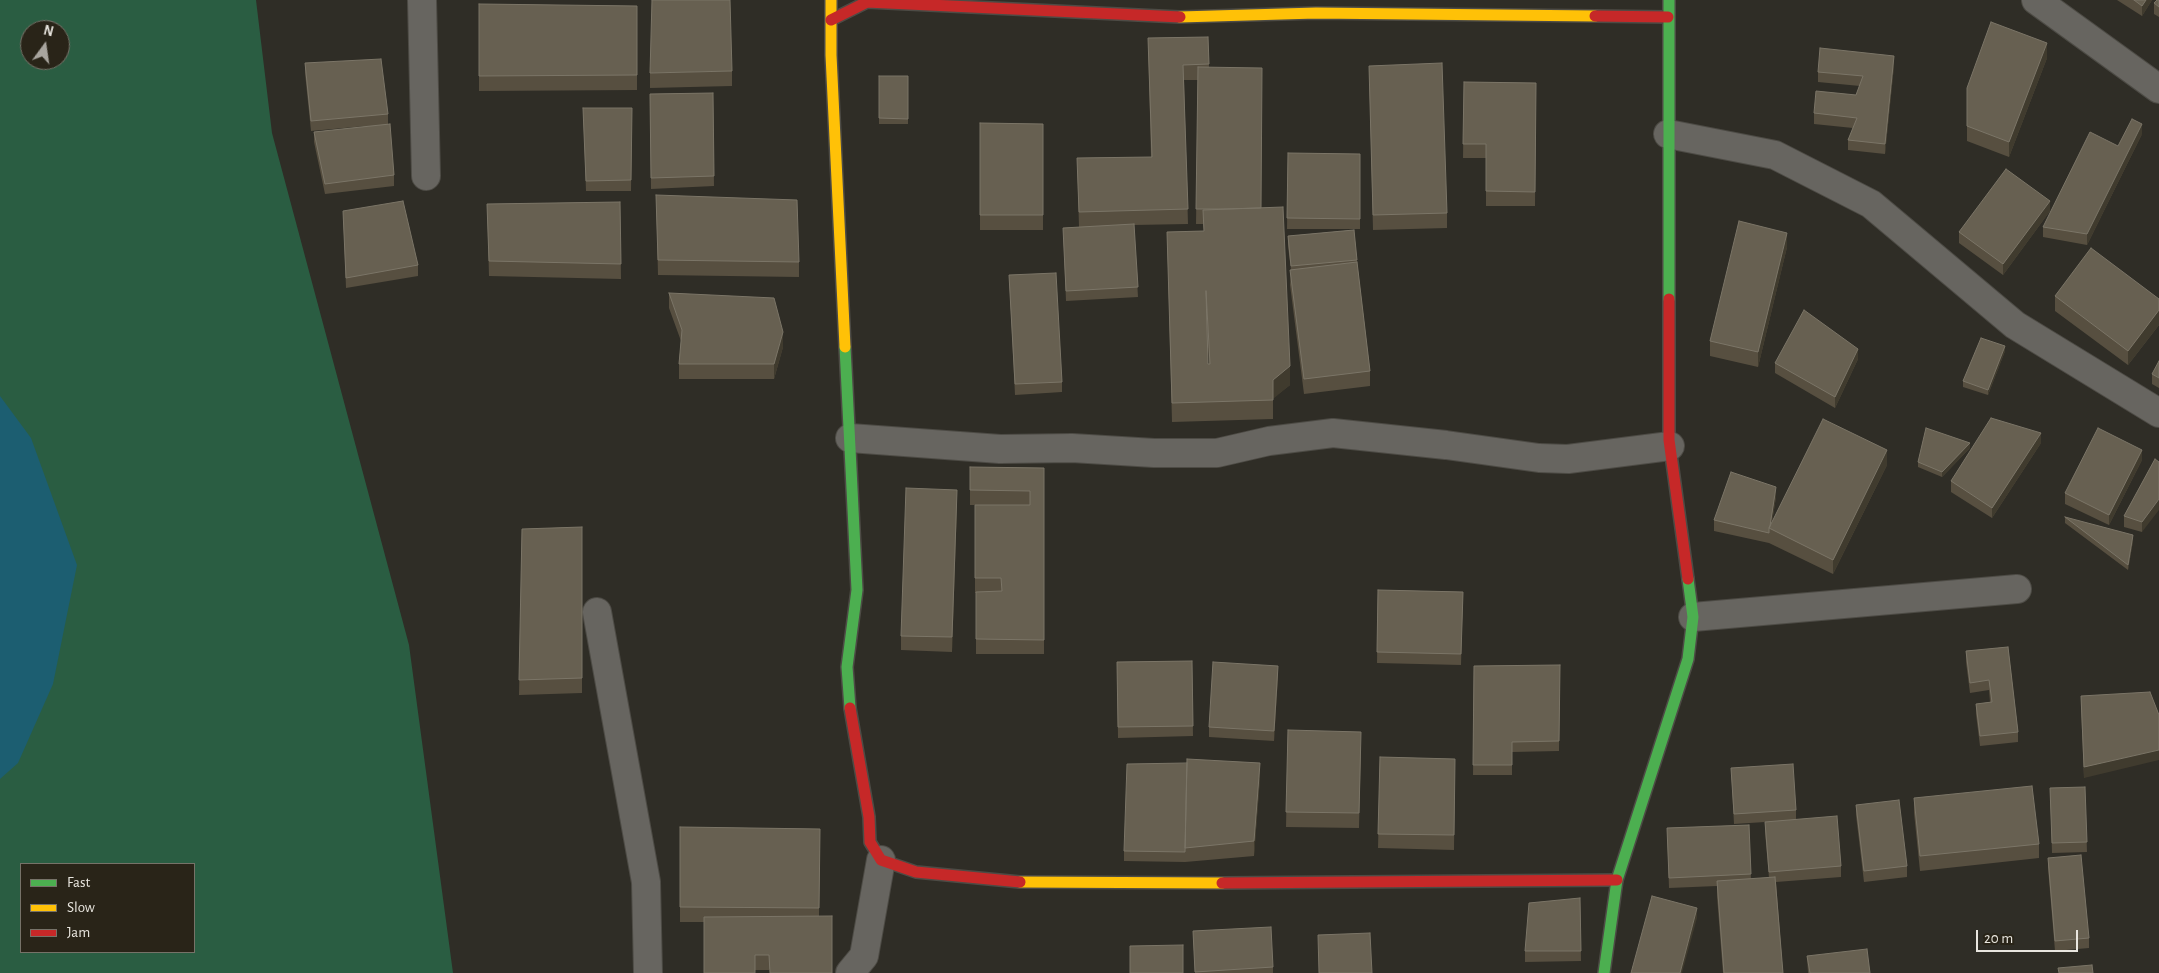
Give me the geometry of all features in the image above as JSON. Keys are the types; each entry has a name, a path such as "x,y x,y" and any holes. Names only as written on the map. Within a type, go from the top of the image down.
{"street":[{"path":"422,0 426,176"},
{"path":"831,0 831,55 857,590 847,667 849,704 869,817 870,842 881,860 916,872 1002,882 1341,883 1617,880"},
{"path":"1599,971 1617,880 1688,659 1693,616 1670,446 1669,0"},
{"path":"2036,0 2159,89"},
{"path":"831,20 866,1 1167,17 1316,12 1668,17"},
{"path":"1668,134 1775,154 1871,204 2015,325 2159,413"},
{"path":"850,438 1000,448 1072,448 1154,453 1217,453 1269,442 1333,433 1446,444 1539,458 1568,459 1670,446"},
{"path":"1693,616 2017,589"},
{"path":"597,612 646,882 648,973"},
{"path":"850,973 864,956 881,860"}],"green space":[{"path":"0,0 256,0 272,133 409,645 453,973 0,973"}],"water":[{"path":"0,396 31,438 77,565 53,684 18,763 0,779"}],"building":[{"path":"652,0 730,0 732,71 650,73"},
{"path":"2134,0 2146,0 2142,6"},
{"path":"2159,0 2159,7 2154,3"},
{"path":"479,4 637,6 637,75 479,76"},
{"path":"1991,22 2047,43 2009,142 1967,126 1967,88"},
{"path":"1208,37 1209,64 1183,65 1188,209 1079,212 1077,158 1152,157 1148,38"},
{"path":"1820,48 1894,56 1885,144 1848,140 1857,118 1814,113 1816,91 1856,95 1863,76 1818,72"},
{"path":"381,59 388,114 311,121 305,63"},
{"path":"1442,63 1447,213 1373,215 1369,66"},
{"path":"1198,67 1262,68 1261,208 1196,209"},
{"path":"879,76 908,76 908,119 879,118"},
{"path":"1464,82 1536,83 1535,192 1486,191 1486,144 1463,144"},
{"path":"713,93 714,176 651,178 650,94"},
{"path":"583,108 632,108 631,180 586,181"},
{"path":"2132,119 2142,124 2087,234 2043,227 2090,132 2118,146"},
{"path":"980,123 1043,124 1043,215 980,215"},
{"path":"390,124 394,175 325,184 314,132"},
{"path":"1288,153 1360,154 1360,219 1287,218"},
{"path":"2006,169 2050,201 2003,264 1959,232"},
{"path":"656,195 797,200 799,262 658,260"},
{"path":"403,201 418,265 346,278 343,211"},
{"path":"620,202 621,264 489,261 487,204"},
{"path":"1283,207 1290,366 1273,380 1273,400 1172,403 1167,232 1204,231 1203,210","holes":["1206,291 1210,364 1208,364"]},
{"path":"1739,221 1787,233 1758,352 1710,341"},
{"path":"1134,224 1138,287 1066,291 1063,228"},
{"path":"1354,230 1357,260 1291,266 1288,236"},
{"path":"2091,248 2159,299 2159,310 2128,351 2055,296"},
{"path":"1357,262 1370,371 1304,379 1290,270"},
{"path":"1056,273 1062,382 1015,384 1009,275"},
{"path":"669,293 774,298 783,332 774,364 679,364 682,330"},
{"path":"1804,310 1858,349 1835,397 1775,363"},
{"path":"1981,338 2005,346 1988,390 1963,381"},
{"path":"2159,361 2159,378 2152,374"},
{"path":"1991,418 2041,433 1992,508 1951,481"},
{"path":"1823,419 1887,450 1833,560 1769,528"},
{"path":"1926,428 1970,443 1942,472 1918,462"},
{"path":"2098,428 2142,450 2109,515 2065,493"},
{"path":"2155,459 2159,462 2159,499 2142,522 2124,516"},
{"path":"970,467 1044,468 1044,640 976,639 976,592 1002,591 1001,578 975,578 975,505 1030,505 1030,491 970,490"},
{"path":"1731,472 1776,487 1769,533 1714,520"},
{"path":"906,488 957,490 952,637 901,636"},
{"path":"2065,517 2133,535 2128,565"},
{"path":"582,527 582,678 519,680 522,529"},
{"path":"1378,590 1463,592 1461,654 1377,652"},
{"path":"2008,647 2018,732 1980,736 1976,704 1992,702 1989,680 1970,683 1966,651"},
{"path":"1192,661 1193,726 1118,727 1117,662"},
{"path":"1213,662 1278,666 1274,731 1209,727"},
{"path":"1560,665 1559,741 1512,742 1512,765 1473,765 1474,666"},
{"path":"2150,692 2159,715 2159,750 2084,767 2081,696"},
{"path":"1288,730 1361,732 1359,813 1286,812"},
{"path":"1380,757 1455,759 1454,835 1378,834"},
{"path":"1187,759 1260,763 1254,841 1185,848"},
{"path":"1187,763 1185,852 1124,851 1127,764"},
{"path":"1793,764 1796,810 1734,814 1731,768"},
{"path":"2032,786 2039,844 1920,856 1914,798"},
{"path":"2085,787 2087,842 2052,843 2050,788"},
{"path":"1899,800 1907,866 1864,871 1856,805"},
{"path":"1837,816 1841,866 1769,872 1765,822"},
{"path":"1749,825 1751,874 1669,878 1667,828"},
{"path":"680,827 820,829 819,908 680,907"},
{"path":"2081,855 2089,938 2055,941 2048,858"},
{"path":"1775,877 1783,973 1724,973 1717,881"},
{"path":"1652,896 1697,908 1680,973 1631,973"},
{"path":"1580,898 1581,951 1525,951 1529,903"},
{"path":"832,916 832,973 770,973 769,955 755,955 755,973 704,973 704,917"},
{"path":"1271,927 1273,967 1195,972 1193,931"},
{"path":"1370,933 1372,973 1319,973 1318,935"},
{"path":"1183,945 1183,973 1130,973 1130,946"},
{"path":"1867,949 1870,973 1810,973 1807,956"},
{"path":"2092,965 2093,973 2059,973 2058,968"}],"traffic: fast":[{"path":"1669,0 1669,299"},
{"path":"845,347 857,590 847,667 850,708"},
{"path":"1604,973 1617,880 1688,659 1693,617 1688,579"}],"traffic: slow":[{"path":"831,0 831,55 845,347"},
{"path":"1180,17 1316,13 1595,16"},
{"path":"1020,882 1222,883"}],"traffic: jam":[{"path":"831,20 867,2 1180,17"},
{"path":"1595,16 1668,17"},
{"path":"1669,299 1669,440 1688,579"},
{"path":"850,708 869,817 870,842 881,860 916,872 1020,882"},
{"path":"1222,883 1617,880"}]}
